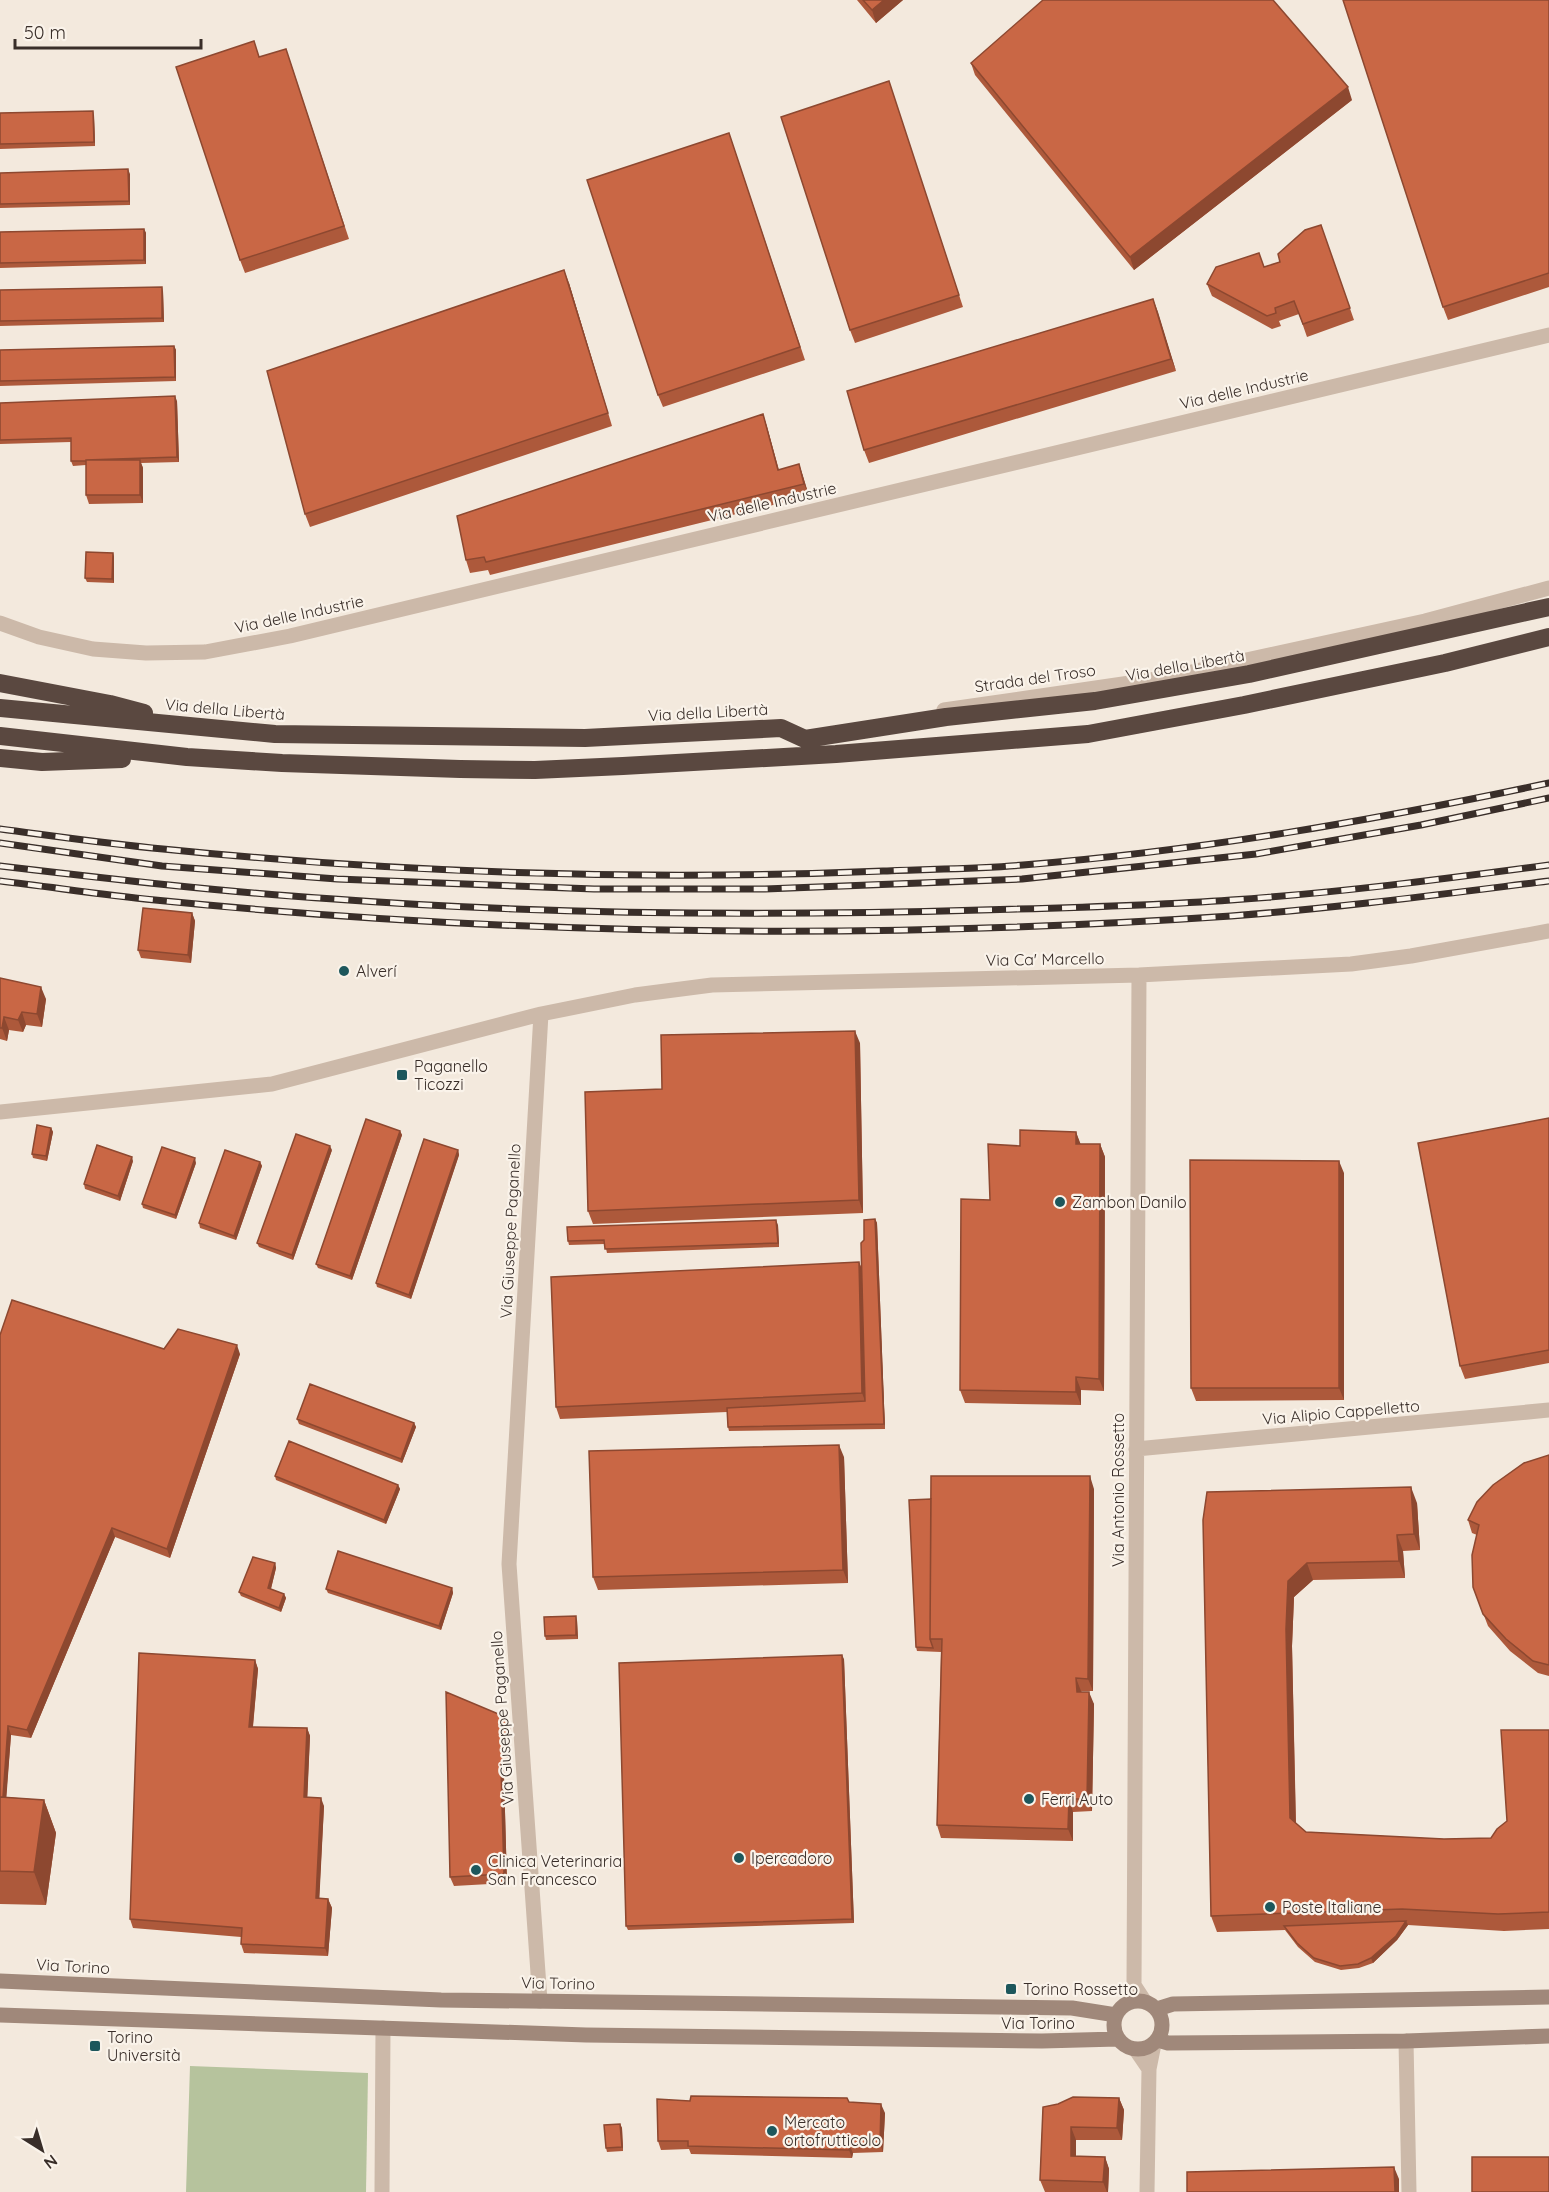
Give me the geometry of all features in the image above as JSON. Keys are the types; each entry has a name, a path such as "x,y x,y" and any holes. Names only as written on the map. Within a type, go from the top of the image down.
{"highway":[{"name":"Via della Libertà","path":"0,708 275,734 585,738 781,728 805,739 946,717 1095,701 1249,674 1549,607"},
{"path":"0,736 187,757 294,764 535,770 836,754 1088,734 1422,668 1549,637"},
{"path":"0,683 110,704 198,727"},
{"path":"0,758 42,762 187,757"}],"street":[{"name":"Via delle Industrie","path":"0,623 39,637 93,649 146,653 205,652 290,636 1549,335"},
{"name":"Strada del Troso","path":"805,739 963,706 1164,678 1425,621 1549,588"},
{"name":"Via Ca' Marcello","path":"541,1014 635,995 712,985 1139,975 1351,964 1411,956 1549,931"},
{"name":"Via Antonio Rossetto","path":"1139,975 1134,1985 1151,2006"},
{"path":"0,1113 272,1084 541,1014"},
{"name":"Via Giuseppe Paganello","path":"540,2001 509,1564 541,1014"},
{"name":"Via Alipio Cappelletto","path":"1136,1449 1549,1410"},
{"name":"Via Torino","path":"0,1981 441,2000 1071,2008 1116,2015"},
{"path":"1549,1997 1151,2006 1131,2002 1116,2015 1114,2028 1118,2039 1129,2048 1136,2050 1149,2048 1156,2042 1406,2041 1549,2036"},
{"path":"1148,2192 1149,2069 1156,2042 1163,2028 1162,2021 1151,2006"},
{"name":"Via Torino","path":"0,2015 598,2035 1042,2042 1118,2039"},
{"path":"382,2192 383,2028"},
{"path":"1406,2041 1409,2192"},
{"path":"1136,2050 1149,2069"}],"green space":[{"path":"190,2066 368,2073 366,2192 186,2192"}],"building":[{"path":"863,0 884,0 872,10"},
{"path":"1043,0 1273,0 1348,87 1130,257 971,63"},
{"path":"1343,0 1549,0 1549,273 1443,307"},
{"path":"254,41 259,57 286,49 344,226 240,260 176,67"},
{"path":"889,81 959,295 850,330 781,117"},
{"path":"93,111 94,142 0,144 0,113"},
{"path":"729,133 800,347 658,395 587,180"},
{"path":"128,169 129,201 0,204 0,173"},
{"path":"1321,225 1350,308 1303,324 1294,301 1275,308 1276,313 1267,316 1207,284 1216,267 1259,253 1264,267 1280,262 1278,254 1305,230"},
{"path":"144,229 144,260 0,263 0,232"},
{"path":"564,270 608,413 305,514 267,371"},
{"path":"162,287 162,318 0,321 0,290"},
{"path":"1153,299 1171,359 864,450 847,391"},
{"path":"174,346 175,377 0,381 0,350"},
{"path":"175,396 177,457 71,461 71,438 0,440 0,403"},
{"path":"763,414 778,470 799,464 804,484 486,562 484,557 466,560 457,516"},
{"path":"86,460 140,460 140,495 86,495"},
{"path":"86,552 113,553 112,579 85,578"},
{"path":"143,908 192,913 188,955 138,950"},
{"path":"0,978 41,987 37,1014 22,1012 18,1020 4,1017 2,1028 0,1028"},
{"path":"855,1031 859,1200 588,1211 585,1092 662,1089 661,1035"},
{"path":"1549,1118 1549,1350 1460,1366 1418,1143"},
{"path":"366,1119 400,1131 350,1276 316,1264"},
{"path":"37,1125 51,1128 46,1156 32,1154"},
{"path":"1020,1130 1076,1132 1076,1144 1100,1144 1099,1379 1076,1377 1076,1392 960,1390 961,1199 990,1200 988,1144 1020,1146"},
{"path":"296,1134 330,1146 292,1255 257,1243"},
{"path":"424,1139 458,1150 409,1295 376,1283"},
{"path":"97,1145 132,1157 118,1196 84,1184"},
{"path":"162,1147 195,1158 175,1215 142,1204"},
{"path":"225,1150 260,1162 234,1236 199,1223"},
{"path":"1190,1160 1339,1161 1339,1388 1191,1388"},
{"path":"875,1219 884,1424 728,1427 727,1408 865,1401 861,1243 864,1240 864,1220"},
{"path":"776,1220 778,1243 605,1249 604,1240 568,1241 567,1227"},
{"path":"859,1262 862,1393 556,1407 551,1277"},
{"path":"12,1300 164,1349 178,1329 237,1345 167,1549 112,1528 27,1730 8,1726 3,1797 0,1797 0,1335"},
{"path":"310,1384 414,1423 401,1459 297,1419"},
{"path":"289,1441 398,1485 384,1520 275,1476"},
{"path":"839,1445 843,1570 593,1577 589,1451"},
{"path":"1549,1455 1549,1665 1533,1661 1506,1639 1483,1614 1473,1587 1472,1555 1479,1525 1468,1520 1477,1502 1493,1485 1524,1463"},
{"path":"931,1476 1090,1476 1088,1679 1076,1678 1077,1692 1089,1692 1087,1799 1069,1799 1068,1829 937,1825 942,1639 930,1639"},
{"path":"1411,1487 1414,1534 1397,1535 1399,1561 1307,1563 1288,1581 1286,1629 1290,1818 1306,1832 1444,1839 1491,1838 1507,1821 1501,1730 1549,1730 1549,1912 1498,1914 1402,1909 1211,1916 1203,1520 1207,1492"},
{"path":"931,1499 930,1639 933,1648 916,1647 909,1500"},
{"path":"338,1551 452,1588 439,1626 326,1589"},
{"path":"253,1557 275,1563 268,1588 284,1594 279,1608 239,1592"},
{"path":"576,1616 576,1635 545,1636 544,1617"},
{"path":"139,1653 255,1660 249,1727 307,1728 304,1797 321,1798 316,1898 328,1899 325,1948 241,1944 242,1928 130,1919"},
{"name":"Ipercadoro","path":"842,1655 852,1919 626,1926 619,1663"},
{"path":"446,1692 496,1713 507,1715 508,1766 501,1767 504,1874 450,1877"},
{"path":"0,1797 44,1800 34,1872 0,1871"},
{"path":"1406,1921 1396,1936 1371,1958 1358,1964 1340,1966 1314,1958 1297,1943 1284,1926"},
{"name":"Mercato ortofrutticolo","path":"691,2096 847,2098 849,2102 881,2104 880,2144 849,2144 849,2150 688,2146 688,2141 658,2141 657,2099 690,2101"},
{"path":"1073,2097 1119,2098 1117,2128 1071,2127 1071,2156 1105,2157 1103,2182 1040,2180 1043,2107 1058,2104"},
{"path":"620,2124 622,2147 606,2148 604,2125"},
{"path":"1472,2157 1549,2157 1549,2192 1472,2192"},
{"path":"1394,2167 1395,2192 1187,2192 1187,2172"}],"railway":[{"path":"0,829 163,849 343,864 523,873 793,874 971,868 1089,859 1287,833 1549,783"},
{"path":"0,843 162,866 337,879 594,889 765,889 1022,879 1256,854 1421,825 1549,798"},
{"path":"0,866 208,889 415,904 577,911 738,913 900,912 1200,902 1350,890 1549,865"},
{"path":"0,881 155,900 423,921 558,927 827,931 1097,924 1231,916 1350,905 1549,881"}],"place":[{"name":"Alverí","path":"344,971"},
{"name":"Paganello Ticozzi","path":"402,1075"},
{"name":"Zambon Danilo","path":"1060,1202"},
{"name":"Ferri Auto","path":"1029,1799"},
{"name":"Ipercadoro","path":"739,1858"},
{"name":"Clinica Veterinaria San Francesco","path":"476,1870"},
{"name":"Poste Italiane","path":"1270,1907"},
{"name":"Torino Rossetto","path":"1011,1989"},
{"name":"Torino Università","path":"95,2046"},
{"name":"Mercato ortofrutticolo","path":"772,2131"}]}
